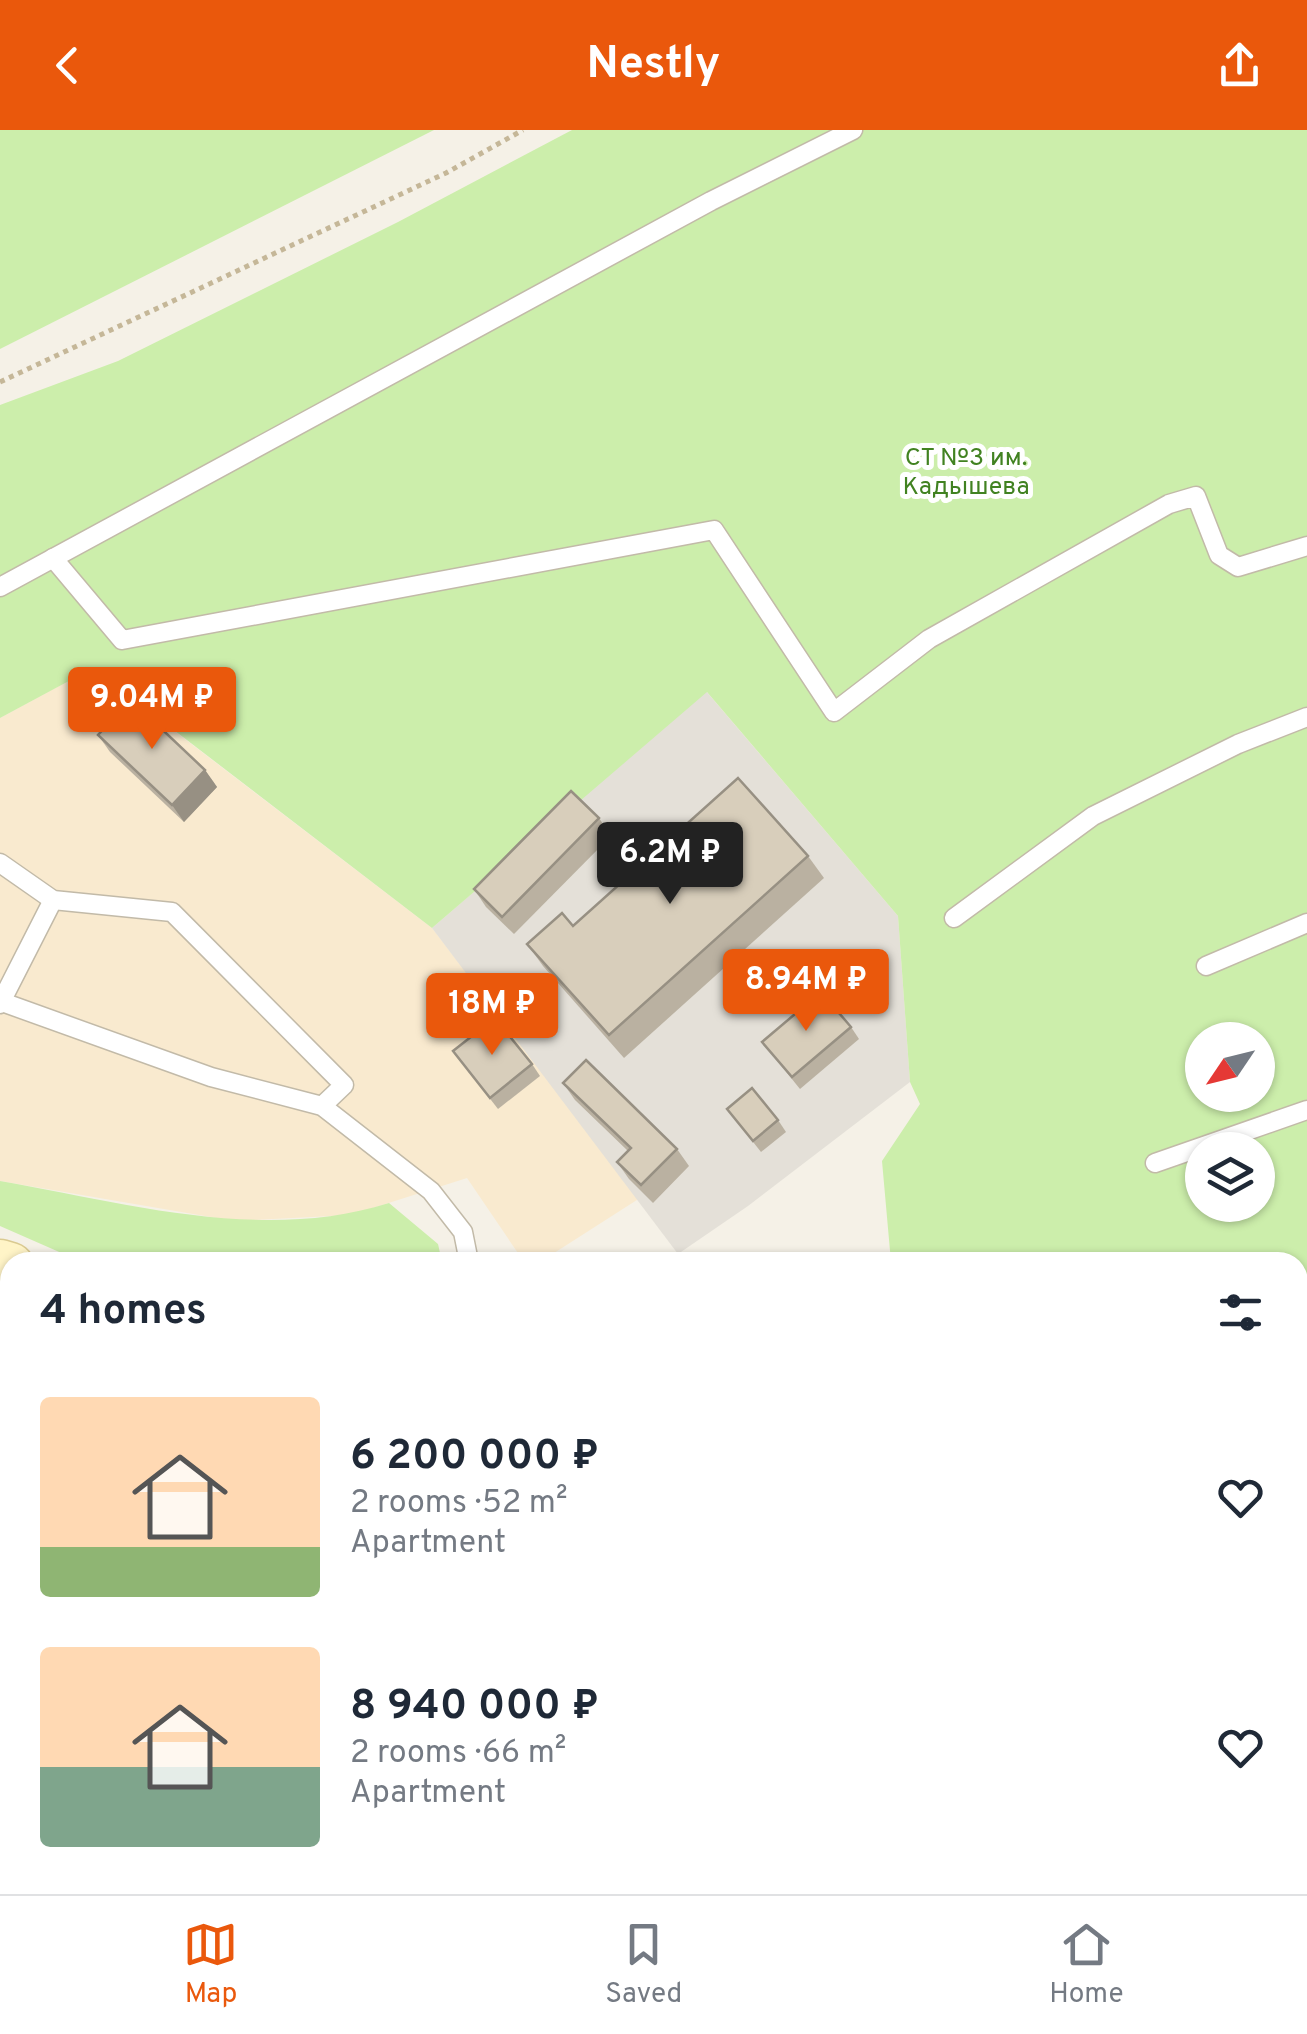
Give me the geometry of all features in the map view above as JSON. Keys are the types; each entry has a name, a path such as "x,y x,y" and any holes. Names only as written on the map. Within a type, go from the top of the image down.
{"lane":[{"path":"0,586 711,201 853,130"},
{"path":"53,558 122,640 714,530 834,712 930,639 1169,504 1196,496 1219,555 1238,567 1307,546"},
{"path":"954,918 1093,816 1238,744 1307,717"},
{"path":"0,863 52,900 172,912 344,1085 322,1106"},
{"path":"52,900 1,1003 212,1078 322,1106 431,1192 464,1232 468,1252"},
{"path":"1206,966 1307,922"},
{"path":"1155,1163 1307,1110"}],"path":[{"path":"0,382 446,172 524,130"}],"shaded area":[{"path":"92,668 432,928 640,1198 556,1252 517,1252 467,1178 351,1215 234,1221 0,1181 0,718"},
{"path":"706,691 898,916 910,1082 748,1206 676,1252 432,928"}],"green space":[{"path":"0,130 434,130 0,349"},
{"name":"СТ №3 им. Кадышева","path":"572,130 1307,130 1307,1252 890,1252 882,1161 920,1104 910,1082 898,916 707,692 432,928 93,668 0,718 0,405 118,361 398,222"},
{"path":"0,1181 145,1208 244,1219 293,1220 389,1203 438,1244 440,1252 59,1252 0,1226"}],"building":[{"path":"131,700 205,770 172,805 98,735"},
{"path":"738,778 808,856 609,1035 527,944 562,913 573,926"},
{"path":"571,791 599,818 502,917 474,889"},
{"path":"821,992 851,1027 792,1077 762,1042"},
{"path":"495,1018 532,1064 490,1098 453,1051"},
{"path":"586,1060 677,1149 641,1185 617,1162 631,1148 563,1083"},
{"path":"752,1088 778,1120 753,1141 727,1109"}]}
